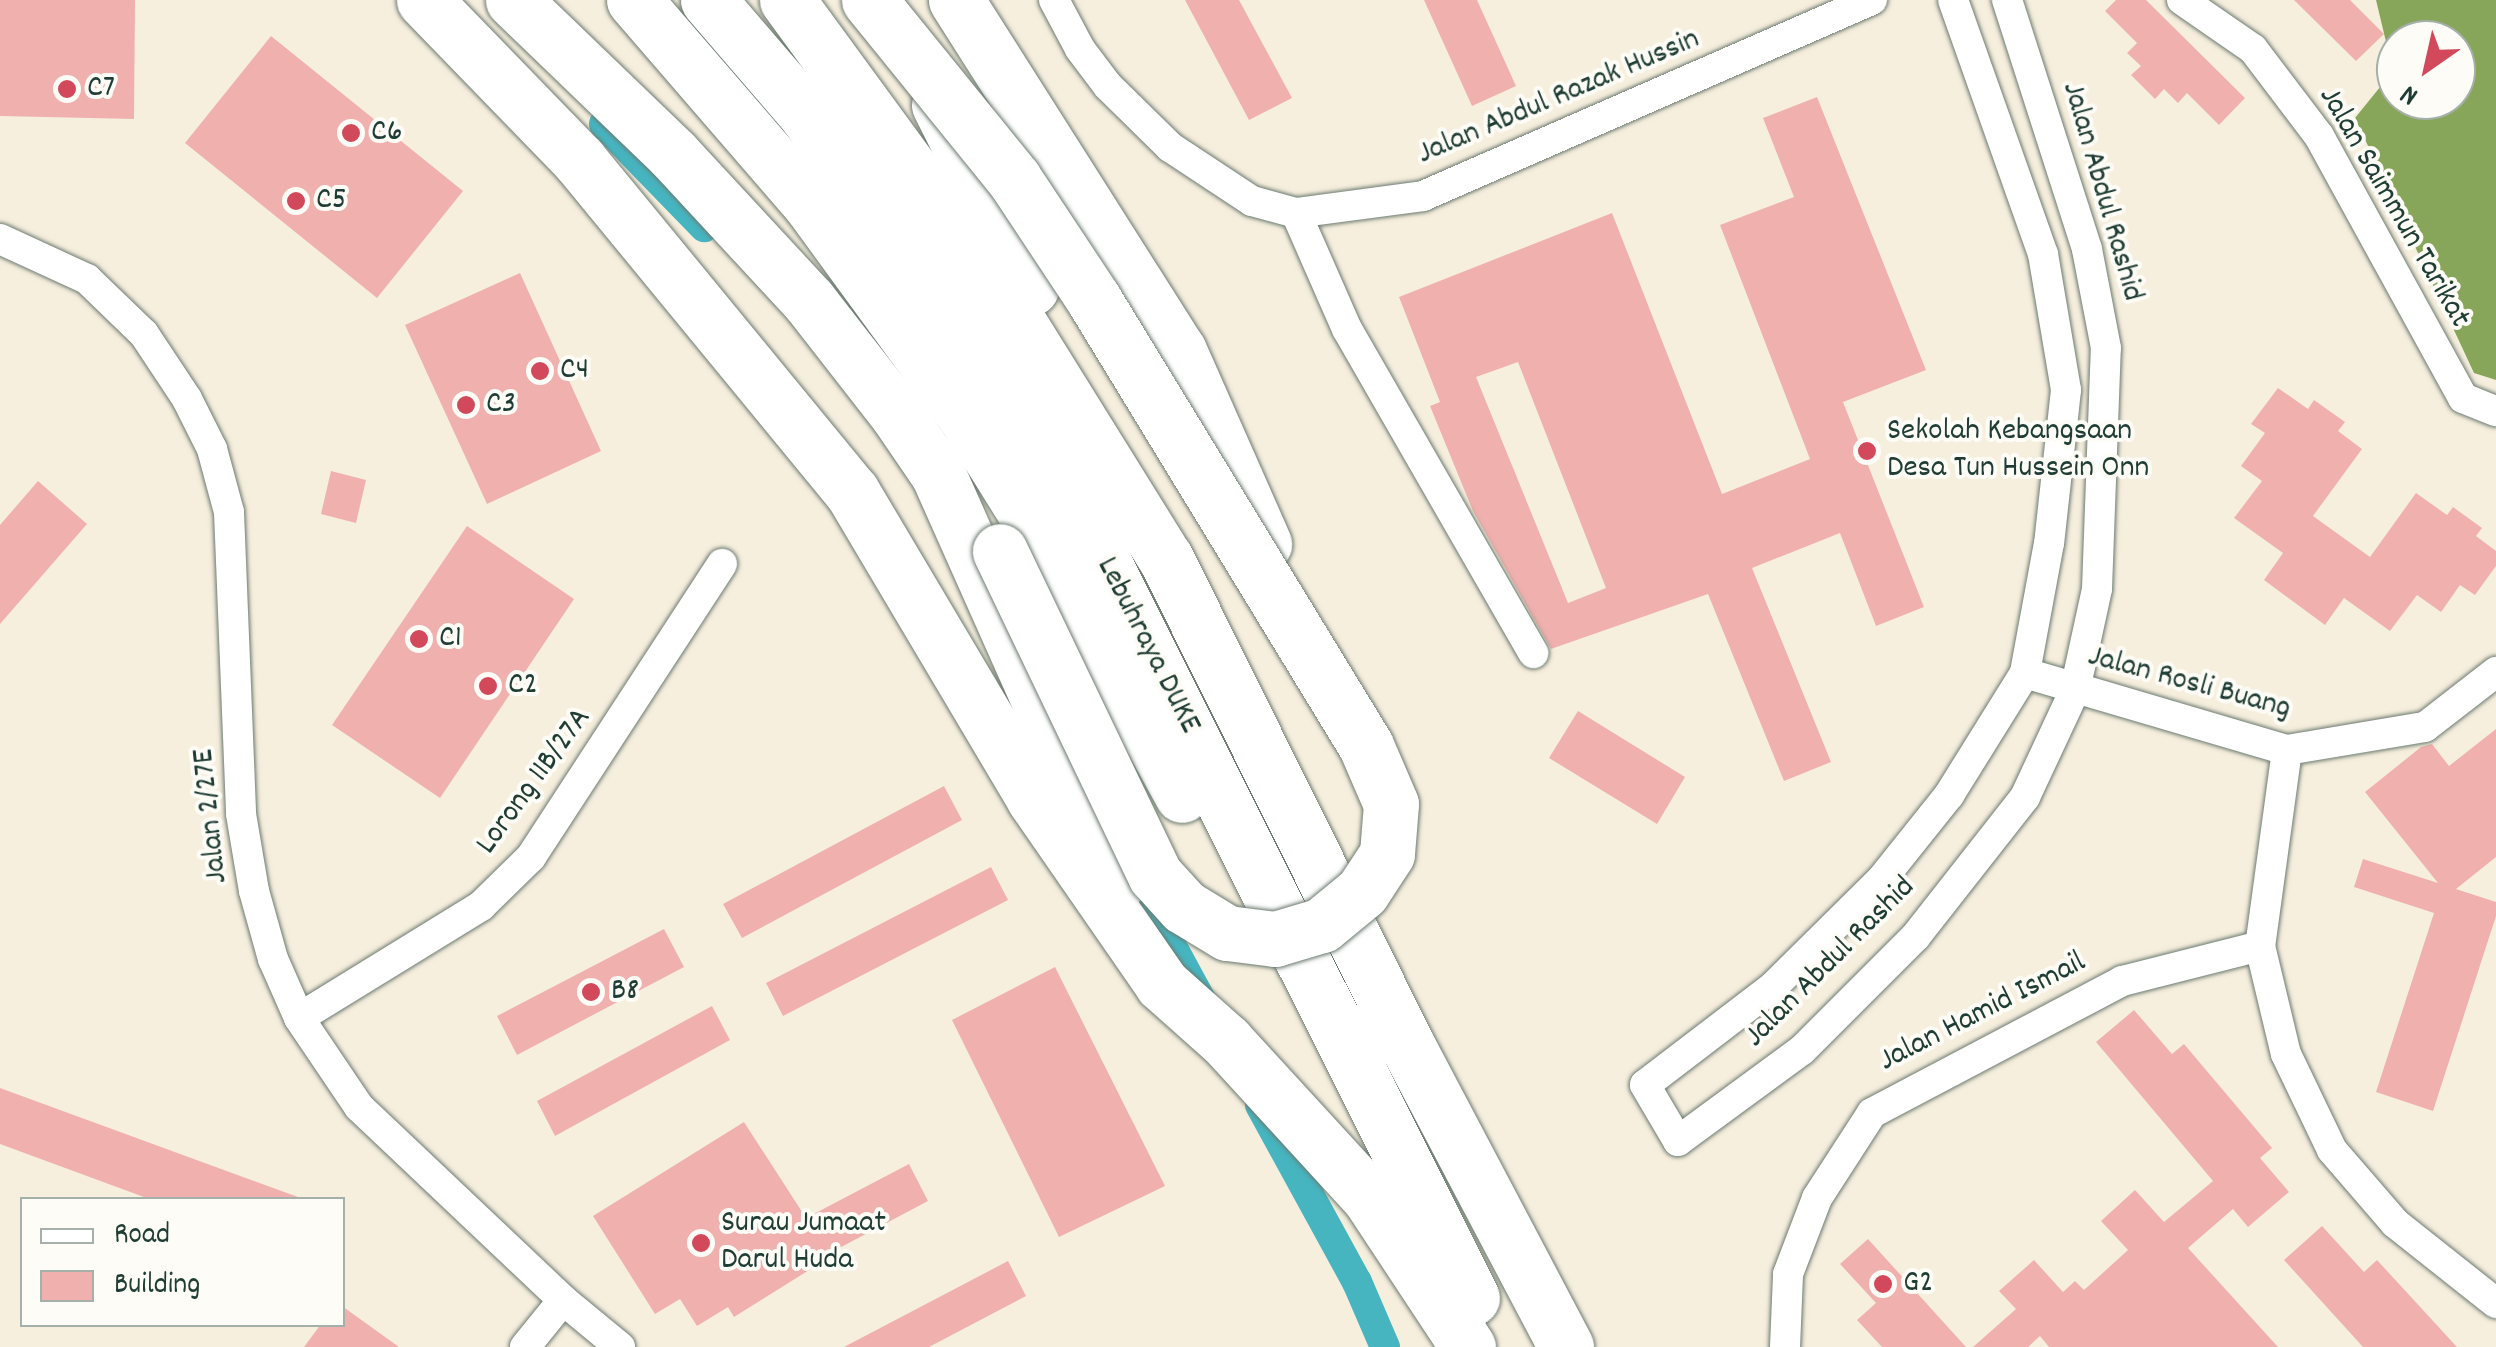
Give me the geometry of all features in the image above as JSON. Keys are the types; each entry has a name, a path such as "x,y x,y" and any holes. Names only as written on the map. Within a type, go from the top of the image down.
{"highway":[{"path":"424,0 579,160 852,492 1034,798 1162,984 1226,1041 1369,1197 1468,1347"},
{"path":"513,0 672,153 808,302 897,414 938,474 1083,799 1136,904 1226,1041"},
{"path":"530,0 714,167"},
{"path":"567,0 640,74 714,167 824,287 928,423 977,504 1155,875 1184,908 1226,933 1275,940 1322,925 1362,892 1388,854 1391,804 1366,746 1094,300 1024,194 918,55 870,0"},
{"path":"634,0 811,206 964,416 1034,527 1242,905 1363,1074"},
{"name":"Lebuhraya DUKE","path":"708,0 829,145 942,301 1074,502 1498,1347"},
{"name":"Lebuhraya DUKE","path":"787,0 994,283 1166,558 1408,1047 1566,1347"},
{"path":"859,0 929,84 1166,558"},
{"path":"956,0 1179,352 1316,664"}],"street":[{"name":"Jalan Abdul Razak Hussin","path":"1054,0 1080,49 1108,86 1170,147 1229,188 1296,214 1422,196 1872,0"},
{"name":"Jalan Abdul Rashid","path":"1954,0 2043,254 2066,390 2050,543 2025,673 1949,795 1882,879 1772,987 1644,1085 1678,1141 1802,1050 1916,936 2025,797 2075,690 2096,590 2106,348 2087,248 2007,0"},
{"name":"Jalan Saimmun Tarikat","path":"2182,0 2253,49 2318,136 2463,398 2496,411"},
{"path":"1296,214 1347,329 1533,653"},
{"name":"Jalan 2/27E","path":"0,239 86,279 144,334 187,399 212,450 228,512 241,814 254,890 273,959 299,1018 359,1107 564,1300 620,1347"},
{"name":"Lorong 11B/27A","path":"299,1018 481,906 531,857 632,709 722,564"},
{"name":"Jalan Rosli Buang","path":"2025,673 2287,750 2425,726 2496,672"},
{"path":"2287,750 2260,946 2286,1054 2332,1150 2395,1223 2496,1303"},
{"name":"Jalan Hamid Ismail","path":"1785,1347 1788,1274 1817,1198 1872,1113 2122,981 2260,946"},
{"path":"525,1347 564,1300"}],"green space":[{"path":"2376,0 2496,0 2496,380 2474,373 2355,118 2376,92 2376,120 2476,120 2476,20 2381,20"}],"building":[{"path":"0,0 135,0 134,119 0,116"},
{"path":"1185,0 1239,0 1292,98 1249,120"},
{"path":"1424,0 1477,0 1516,86 1472,106"},
{"path":"2116,0 2146,0 2245,98 2219,125 2187,93 2178,103 2164,89 2155,99 2131,75 2141,66 2127,53 2137,43 2105,11"},
{"path":"2294,0 2350,0 2376,26 2376,42 2356,61"},
{"path":"271,36 463,191 377,298 185,143"},
{"path":"1817,97 1926,370 1843,402 1924,607 1876,626 1840,533 1752,568 1831,762 1784,781 1708,594 1551,649 1473,511 1430,406 1440,402 1399,297 1612,213 1722,494 1810,459 1720,225 1794,197 1763,118","holes":["1518,362 1606,588 1568,603 1476,377"]},
{"path":"520,273 601,451 487,504 405,325"},
{"path":"2278,388 2308,409 2314,400 2345,422 2338,431 2362,449 2313,516 2370,557 2416,493 2447,515 2453,507 2482,528 2476,536 2496,551 2496,566 2475,595 2460,585 2441,612 2417,595 2390,631 2344,598 2325,625 2264,580 2283,553 2234,518 2262,481 2241,466 2265,433 2251,424"},
{"path":"331,471 366,480 356,523 321,514"},
{"path":"38,481 87,524 0,624 0,525"},
{"path":"467,526 574,599 440,798 332,725"},
{"path":"1578,711 1685,777 1657,824 1549,758"},
{"path":"2496,729 2496,857 2456,889 2496,902 2496,916 2433,1111 2376,1092 2434,913 2354,887 2363,859 2438,883 2365,792 2421,747 2432,744 2449,766"},
{"path":"944,786 962,820 742,938 723,904"},
{"path":"991,867 1008,900 783,1016 766,983"},
{"name":"B8","path":"664,929 684,967 517,1055 497,1016"},
{"path":"1055,967 1165,1186 1059,1237 952,1020"},
{"path":"712,1006 730,1040 555,1136 537,1101"},
{"path":"2134,1010 2172,1054 2184,1044 2272,1148 2260,1158 2289,1192 2248,1227 2233,1209 2188,1248 2278,1347 2049,1347 2040,1336 2028,1347 1973,1347 2016,1309 1999,1291 2034,1260 2063,1292 2075,1281 2084,1290 2128,1250 2101,1221 2135,1190 2164,1222 2213,1181 2096,1042"},
{"path":"0,1088 298,1197 144,1197 0,1144"},
{"path":"744,1122 806,1218 909,1164 928,1201 828,1254 830,1257 734,1317 728,1307 697,1326 680,1299 655,1314 593,1216"},
{"path":"2322,1226 2364,1272 2377,1260 2457,1347 2363,1347 2284,1260"},
{"name":"G2","path":"1868,1239 1966,1347 1882,1347 1857,1320 1876,1303 1840,1264"},
{"path":"1008,1261 1026,1296 929,1347 844,1347"},
{"path":"345,1308 399,1347 304,1347 319,1327 345,1327"}],"waterway":[{"path":"604,124 704,227"},
{"path":"1137,882 1201,1000"},
{"path":"1260,1105 1357,1282 1385,1347"}],"place":[{"name":"C7","path":"67,89"},
{"name":"C6","path":"351,133"},
{"name":"C5","path":"296,201"},
{"name":"C4","path":"540,371"},
{"name":"C3","path":"466,405"},
{"name":"Sekolah Kebangsaan Desa Tun Hussein Onn","path":"1867,451"},
{"name":"C1","path":"419,639"},
{"name":"C2","path":"488,686"},
{"name":"B8","path":"591,992"},
{"name":"Surau Jumaat Darul Huda","path":"701,1243"},
{"name":"G2","path":"1883,1284"}]}
